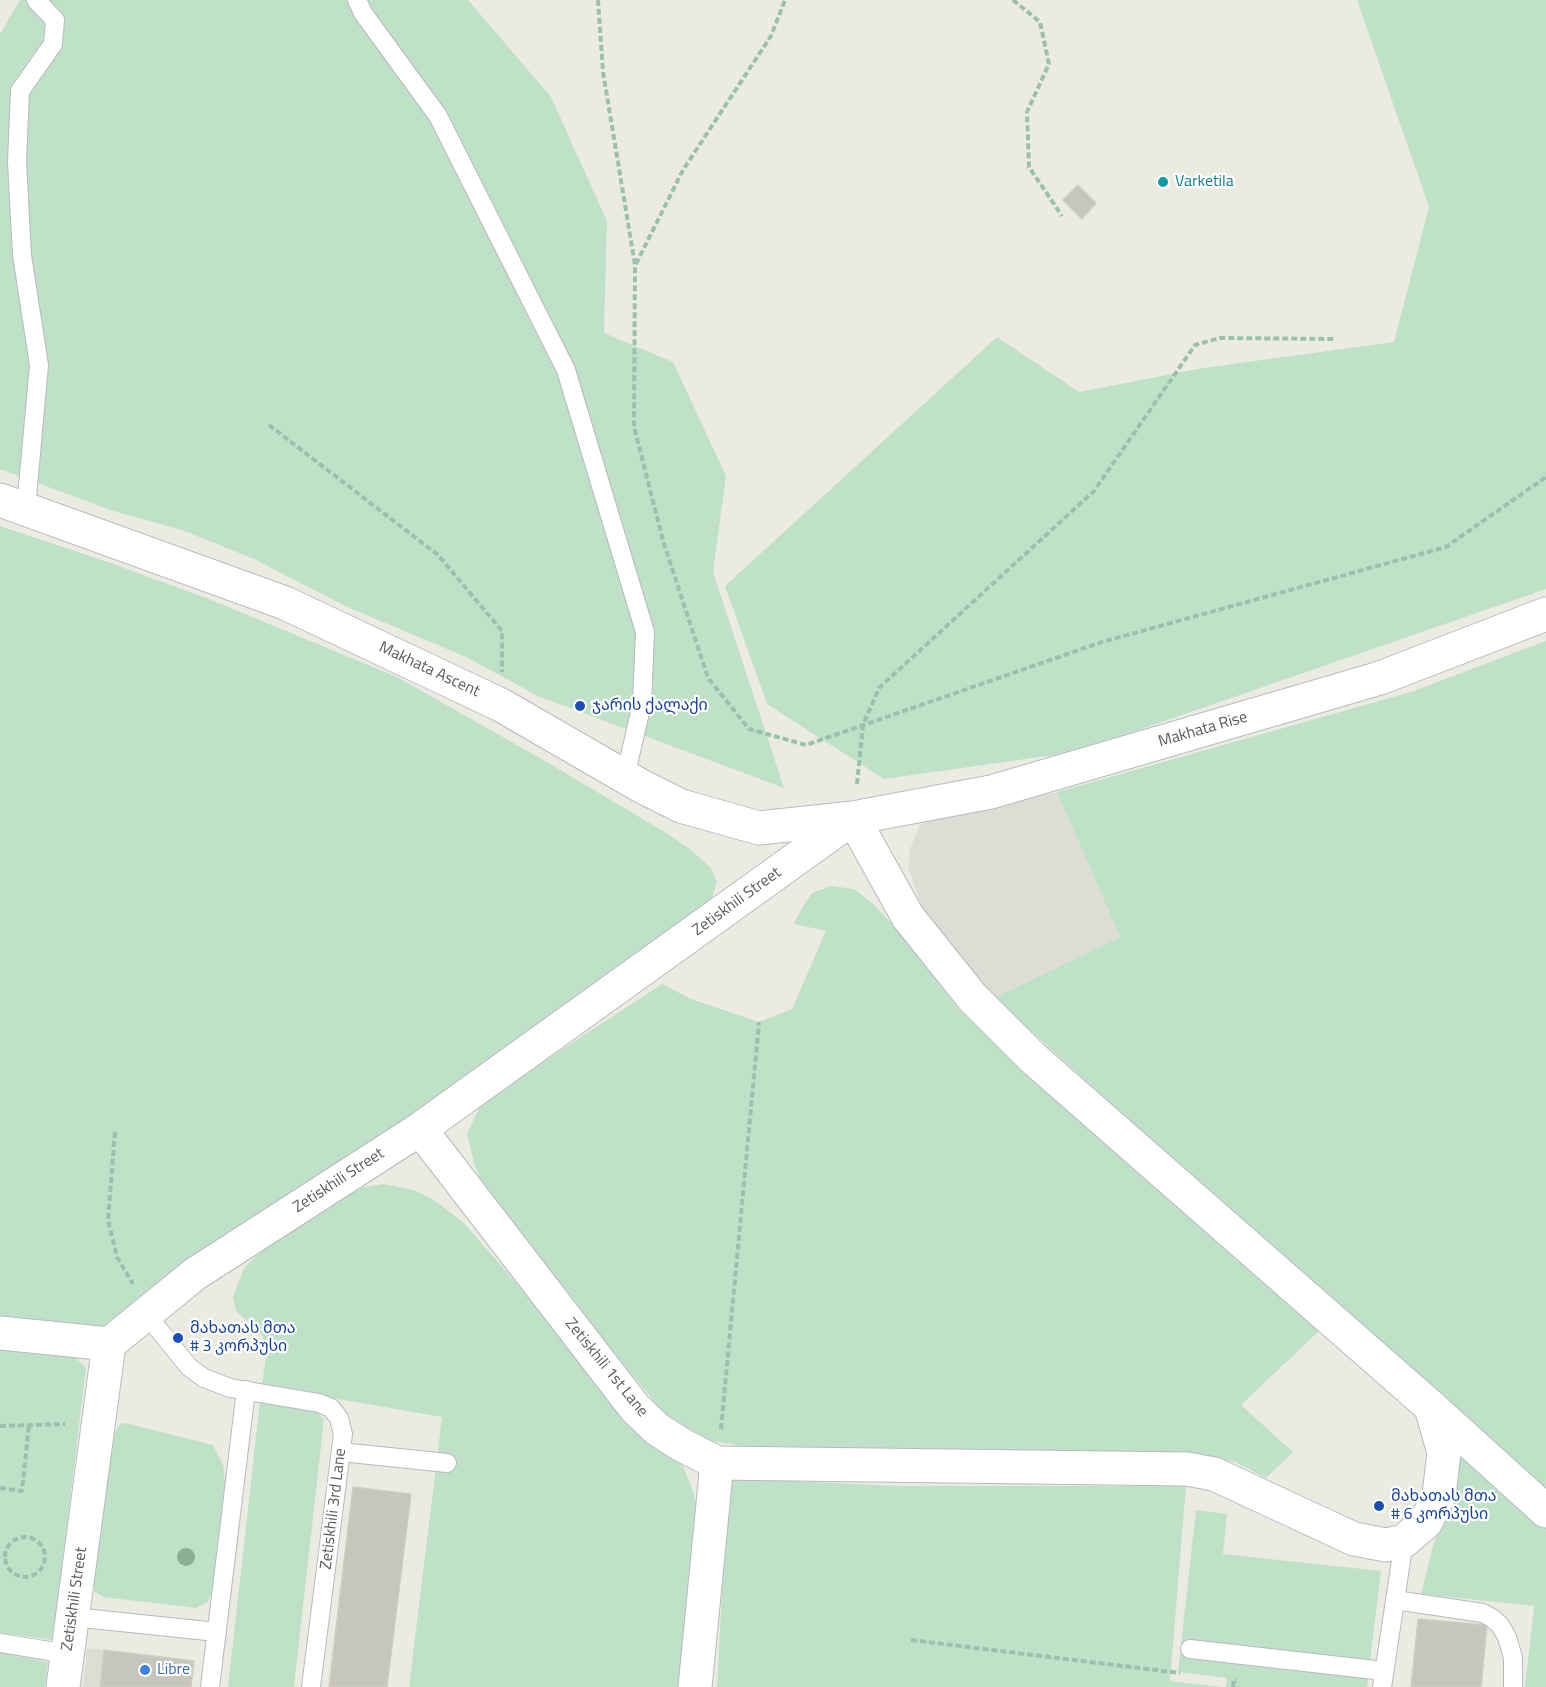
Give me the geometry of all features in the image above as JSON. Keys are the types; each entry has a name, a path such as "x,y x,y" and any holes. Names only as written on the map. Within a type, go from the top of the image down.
{"street":[{"name":"Makhata Ascent","path":"13,504 285,603 501,705 625,777 681,806 759,828 853,819"},
{"name":"Makhata Rise","path":"853,819 991,792 1380,678 1546,614"},
{"name":"Zetiskhili Street","path":"63,1687 109,1344 195,1274 420,1129 853,819"},
{"path":"853,819 908,917 972,998 1042,1066 1431,1407 1546,1511"},
{"name":"Zetiskhili 1st Lane","path":"420,1129 635,1408 665,1434 717,1463"},
{"path":"0,1332 109,1344"},
{"path":"695,1687 717,1463 1187,1469 1214,1474 1354,1539 1386,1545 1404,1541 1426,1522 1439,1495 1444,1454 1431,1407"}],"lane":[{"path":"13,504 39,365 22,255 17,162 20,91 54,44 56,20 36,0"},
{"path":"357,0 363,13 438,116 566,370 645,632 642,704 625,777"},
{"name":"Zetiskhili 3rd Lane","path":"151,1310 189,1367 204,1378 230,1388 319,1403 332,1408 339,1418 343,1434 311,1687"},
{"path":"210,1687 246,1390"},
{"path":"341,1452 447,1464"},
{"path":"1190,1649 1383,1679 1404,1541"},
{"path":"1395,1599 1483,1613 1492,1618 1500,1625 1508,1638 1513,1658 1513,1687"},
{"path":"73,1617 217,1632"},
{"path":"0,1643 68,1654"}],"path":[{"path":"598,0 603,72 635,265 634,428 664,544 708,678 749,729 806,745 1101,642 1446,547 1546,477"},
{"path":"635,265 683,170 771,36 785,0"},
{"path":"1013,0 1041,22 1048,64 1027,112 1029,167 1062,216"},
{"path":"853,819 863,725 879,688 1094,491 1195,345 1220,338 1335,339"},
{"path":"269,425 438,555 502,631 501,705"},
{"path":"717,1463 759,1022"},
{"path":"116,1132 108,1220 117,1257 151,1310"},
{"path":"0,1426 80,1424 99,1420"},
{"path":"0,1488 22,1491 29,1425"},
{"path":"25,1536 38,1541 42,1546 45,1559 40,1571 34,1575 22,1577 10,1571 2,1553 12,1541 25,1536"},
{"path":"911,1640 1188,1674"},
{"path":"1223,1678 1234,1680"}],"shaded area":[{"path":"1057,792 1120,937 994,998 928,924 908,867 910,849 920,825 946,811 995,806"},
{"path":"87,1648 104,1650 100,1687 83,1687"}],"green space":[{"path":"20,0 468,0 551,97 607,221 604,333 673,362 726,476 713,572 784,788 538,696 466,657 345,606 254,559 182,530 113,511 0,469 0,34"},
{"path":"1357,0 1546,0 1546,589 1075,752 884,779 767,704 725,586 997,337 1079,392 1203,368 1394,342 1429,207"},
{"path":"0,526 209,599 397,677 663,831 690,849 711,868 717,882 711,900 533,1028 110,1325 93,1329 0,1319"},
{"path":"1546,641 1546,1494 994,998 1120,937 1057,792 1411,692"},
{"path":"831,886 854,889 870,901 894,926 959,1010 1320,1330 1241,1405 1293,1452 1266,1478 1235,1462 1200,1456 758,1448 711,1441 665,1415 486,1195 474,1163 467,1134 482,1102 662,984 691,999 759,1022 792,1009 826,931 794,924 812,893"},
{"path":"384,1184 413,1190 431,1198 463,1222 648,1434 683,1466 693,1491 699,1517 687,1687 409,1687 442,1417 262,1386 267,1348 262,1335 236,1311 233,1297 244,1268 264,1248 351,1189"},
{"path":"0,1347 75,1357 86,1368 53,1640 0,1633"},
{"path":"260,1401 316,1411 324,1419 294,1687 228,1687"},
{"path":"125,1423 213,1445 223,1465 225,1483 213,1591 207,1603 196,1608 103,1597 94,1591 92,1583 115,1432 120,1424"},
{"path":"1460,1449 1546,1527 1546,1687 1525,1687 1534,1606 1421,1594 1433,1546 1454,1492"},
{"path":"728,1478 898,1486 1186,1486 1170,1681 1223,1687 717,1687"},
{"path":"1196,1510 1227,1514 1223,1554 1381,1571 1367,1687 1226,1687 1227,1678 1178,1672"},
{"path":"0,1653 48,1662 45,1687 0,1687"}],"building":[{"path":"1078,185 1096,203 1082,219 1063,200"},
{"path":"353,1487 411,1494 387,1687 329,1687"},
{"path":"1418,1619 1487,1625 1481,1687 1411,1687"},
{"path":"104,1650 194,1661 191,1687 100,1687"}],"place":[{"name":"Varketila","path":"1163,182"},
{"name":"ჯარის ქალაქი","path":"580,706"},
{"name":"მახათას მთა # 3 კორპუსი","path":"178,1338"},
{"name":"მახათას მთა # 6 კორპუსი","path":"1379,1506"},
{"name":"Libre","path":"145,1670"}]}
